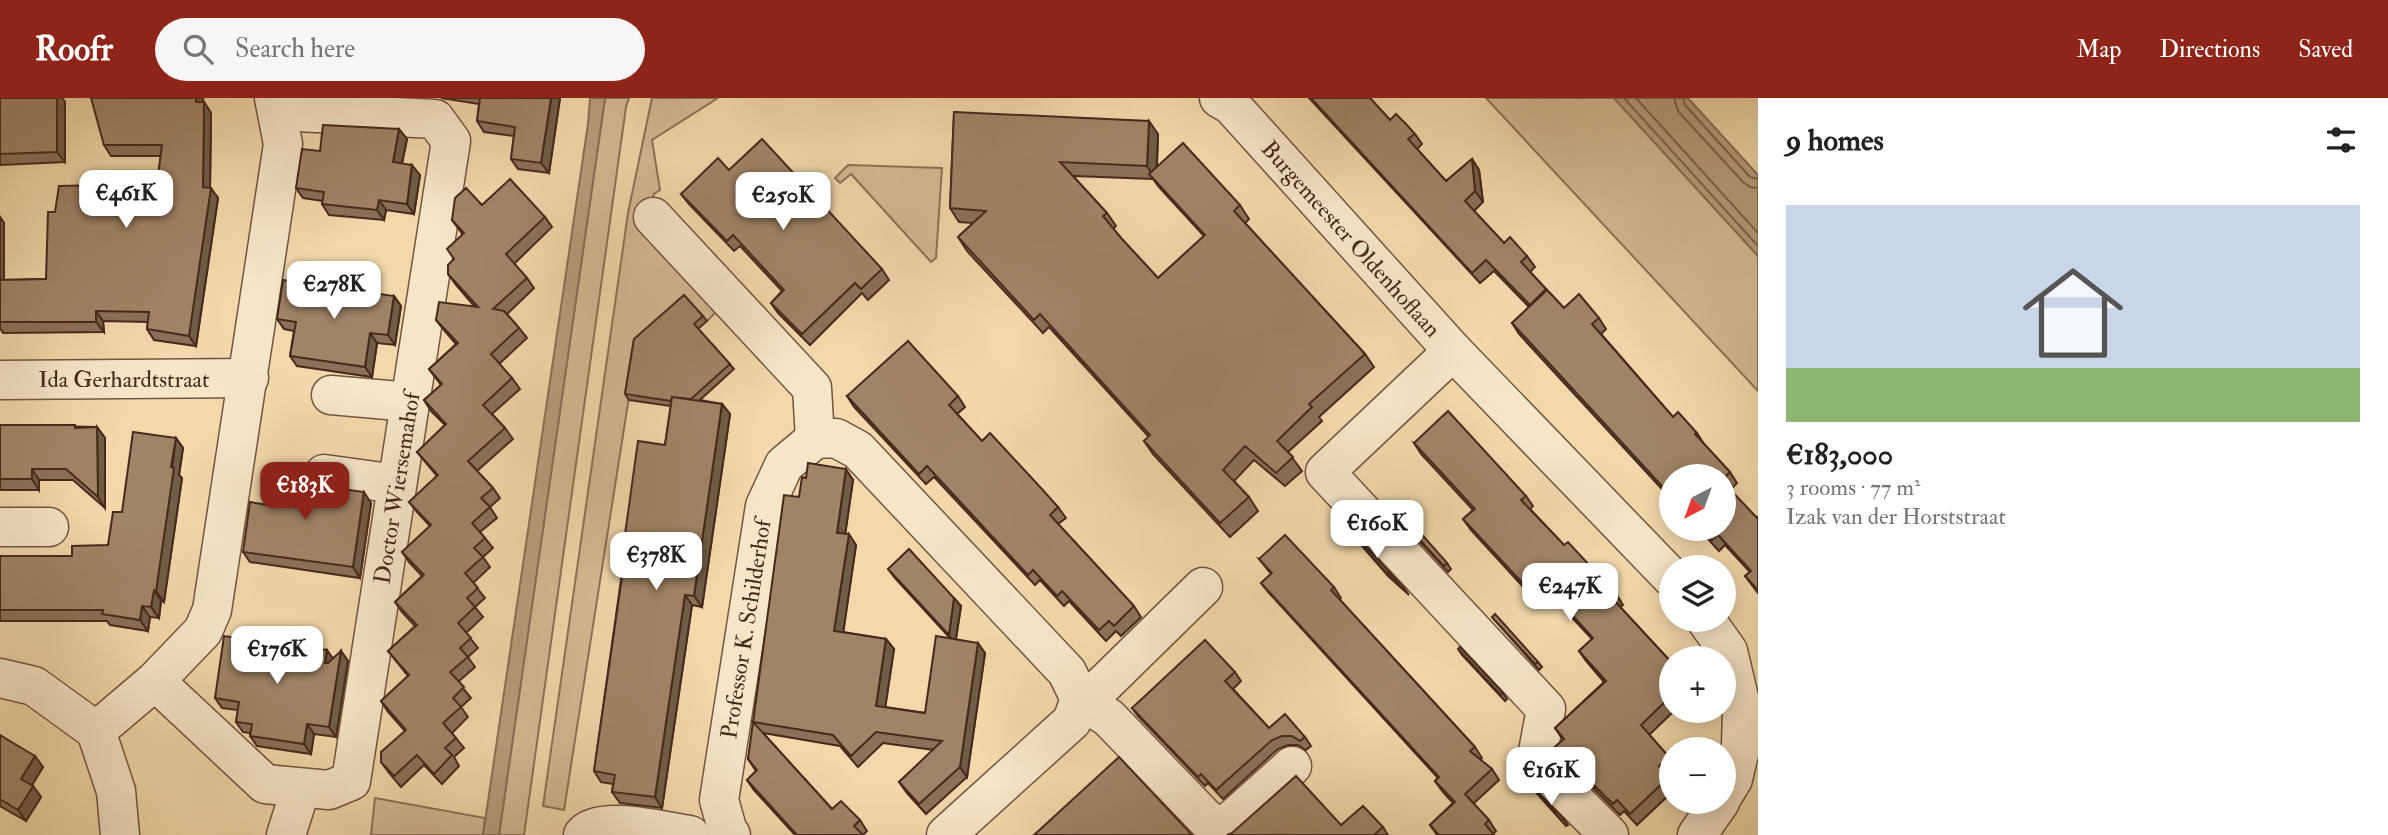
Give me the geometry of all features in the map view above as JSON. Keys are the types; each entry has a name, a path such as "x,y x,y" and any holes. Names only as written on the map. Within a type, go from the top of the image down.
{"street":[{"name":"Burgemeester Oldenhoflaan","path":"1219,98 1231,105 1453,351 1659,565"},
{"path":"96,731 155,681 203,631 212,610 283,144 276,104"},
{"name":"Doctor Wiersemahof","path":"155,681 265,785 329,790 351,781 451,141 435,119 276,104"},
{"path":"653,217 812,388 815,439 836,438 858,450 1067,672 1080,699 1109,718 1207,820 1224,827 1292,766"},
{"name":"Burgemeester Oldenhoflaan","path":"1453,351 1325,472 1546,709 1536,762 1609,835"},
{"name":"Ida Gerhardtstraat","path":"0,380 249,378"},
{"path":"331,395 410,402"},
{"name":"Professor K. Schilderhof","path":"725,834 719,800 765,506 785,465 815,439"},
{"path":"324,474 397,484"},
{"path":"0,527 50,527"},
{"path":"946,835 1072,721 1080,699 1101,687 1203,587"},
{"path":"1715,632 1728,651 1750,746 1736,773"},
{"path":"0,678 34,686 96,731 116,791 120,835"},
{"path":"286,835 300,788"},
{"path":"1697,835 1712,814"},
{"path":"583,835 587,829 609,824 690,835"}],"shaded area":[{"path":"605,98 629,98 524,835 499,835"},
{"path":"652,98 718,98 652,140 660,190 654,194 643,226 719,309 707,321 688,301 637,346 564,810 543,806 628,213"},
{"path":"1486,98 1614,98 1758,256 1758,391"},
{"path":"848,165 942,168 936,258 931,262 851,174 840,183 835,178"},
{"path":"375,798 485,818 483,835 371,835"}],"water":[{"path":"590,98 605,98 499,835 483,835 588,124"},
{"path":"1614,98 1688,98 1758,175 1758,256"}],"building":[{"path":"0,98 57,98 57,152 0,154"},
{"path":"91,98 196,98 196,102 204,102 203,187 211,188 189,336 147,329 149,312 96,311 96,322 0,322 0,280 46,279 48,212 55,212 59,186 103,185 103,199 154,206 162,145 104,145"},
{"path":"480,98 551,98 541,163 511,159 515,127 477,121"},
{"path":"1311,98 1370,98 1390,120 1396,114 1406,124 1415,134 1408,139 1446,181 1472,159 1475,191 1465,201 1504,243 1510,237 1527,256 1521,262 1546,289 1530,305 1486,260 1472,273"},
{"path":"954,112 1149,121 1147,166 1060,162 1107,213 1103,216 1158,278 1205,235 1149,174 1183,143 1240,205 1234,211 1365,354 1309,404 1312,407 1277,441 1293,457 1276,473 1245,446 1223,470 1249,497 1220,523 1144,441 1150,435 1040,314 1034,320 958,237 986,211 950,208"},
{"path":"323,125 399,129 393,162 412,165 407,204 379,200 377,210 322,204 324,192 296,188 302,149 320,151"},
{"path":"762,139 882,269 861,289 855,283 802,334 771,303 784,290 733,235 727,241 681,194 718,158 729,170"},
{"path":"510,179 545,217 506,254 527,278 493,309 504,311 519,328 491,354 512,378 483,405 505,428 468,461 493,488 481,498 490,507 472,523 485,538 474,548 483,557 465,573 478,588 467,598 475,607 458,623 471,638 460,648 468,657 450,672 464,687 453,698 461,707 443,723 456,738 445,748 452,755 434,774 417,755 394,776 381,762 381,752 406,730 381,701 409,675 388,651 417,625 395,602 424,575 402,552 431,525 409,502 438,475 417,452 446,424 424,400 442,384 429,369 458,343 436,320 439,302 478,307 448,274 448,265 454,259 447,249 464,233 452,220 455,198 466,188 482,205"},
{"path":"283,280 394,296 388,335 370,333 365,367 290,356 296,322 277,319"},
{"path":"1547,290 1564,308 1579,294 1599,318 1592,324 1673,417 1678,412 1723,464 1659,464 1659,483 1512,323"},
{"path":"684,295 703,316 694,324 730,364 691,399 672,397 671,401 625,394 634,339"},
{"path":"908,341 958,396 949,405 982,441 990,433 1041,488 1058,507 1050,515 1134,606 1114,626 1109,621 1099,630 1062,591 1057,596 1033,570 1028,575 927,466 919,474 847,396"},
{"path":"672,397 722,404 694,596 685,595 655,797 612,792 615,775 594,771 624,563 621,563 638,441 665,445"},
{"path":"1448,411 1526,496 1521,500 1564,545 1568,542 1616,594 1612,598 1659,649 1659,708 1641,725 1659,746 1659,786 1630,814 1617,800 1613,804 1555,747 1564,739 1555,728 1606,681 1579,651 1593,638 1540,580 1529,590 1463,519 1475,509 1414,443"},
{"path":"0,425 97,427 98,497 66,469 32,469 32,479 0,479"},
{"path":"133,432 176,438 156,591 154,590 151,607 142,606 140,620 102,614 103,610 0,610 0,556 72,556 72,546 108,545 113,512 122,512"},
{"path":"808,463 846,469 837,533 849,534 834,631 886,639 876,706 925,713 936,636 978,643 960,767 919,804 899,782 942,741 876,732 851,756 833,735 753,722 784,495 799,497 802,477 806,478"},
{"path":"273,469 297,473 304,481 314,485 364,492 353,567 243,552 250,502 268,505"},
{"path":"1736,496 1757,518 1758,516 1758,590 1745,576 1751,571 1724,541 1736,541"},
{"path":"1396,505 1447,563 1444,566 1391,509"},
{"path":"1285,535 1334,587 1331,590 1475,747 1470,751 1492,769 1465,794 1489,820 1485,824 1494,835 1439,835 1430,825 1455,802 1435,781 1439,777 1261,583 1272,573 1259,559"},
{"path":"1358,538 1405,589 1384,570"},
{"path":"909,549 954,598 949,635 888,569"},
{"path":"1495,614 1538,662 1535,664 1492,617"},
{"path":"240,629 266,632 264,643 327,650 325,663 341,651 329,727 307,724 304,744 250,736 252,724 236,722 239,702 215,698 224,636 239,638"},
{"path":"1205,640 1235,672 1225,681 1269,728 1285,714 1305,737 1300,741 1292,736 1272,740 1216,790 1201,774 1198,777 1132,708"},
{"path":"1460,647 1503,693 1501,695 1458,649"},
{"path":"753,722 832,809 841,801 860,820 854,826 863,835 797,835 747,780 757,770 748,759"},
{"path":"0,735 35,756 21,779 33,786 18,810 0,799"},
{"path":"1119,757 1192,835 1034,835"},
{"path":"1296,776 1341,825 1363,806 1383,827 1374,835 1227,835"},
{"path":"1527,782 1564,819 1562,821"}]}
